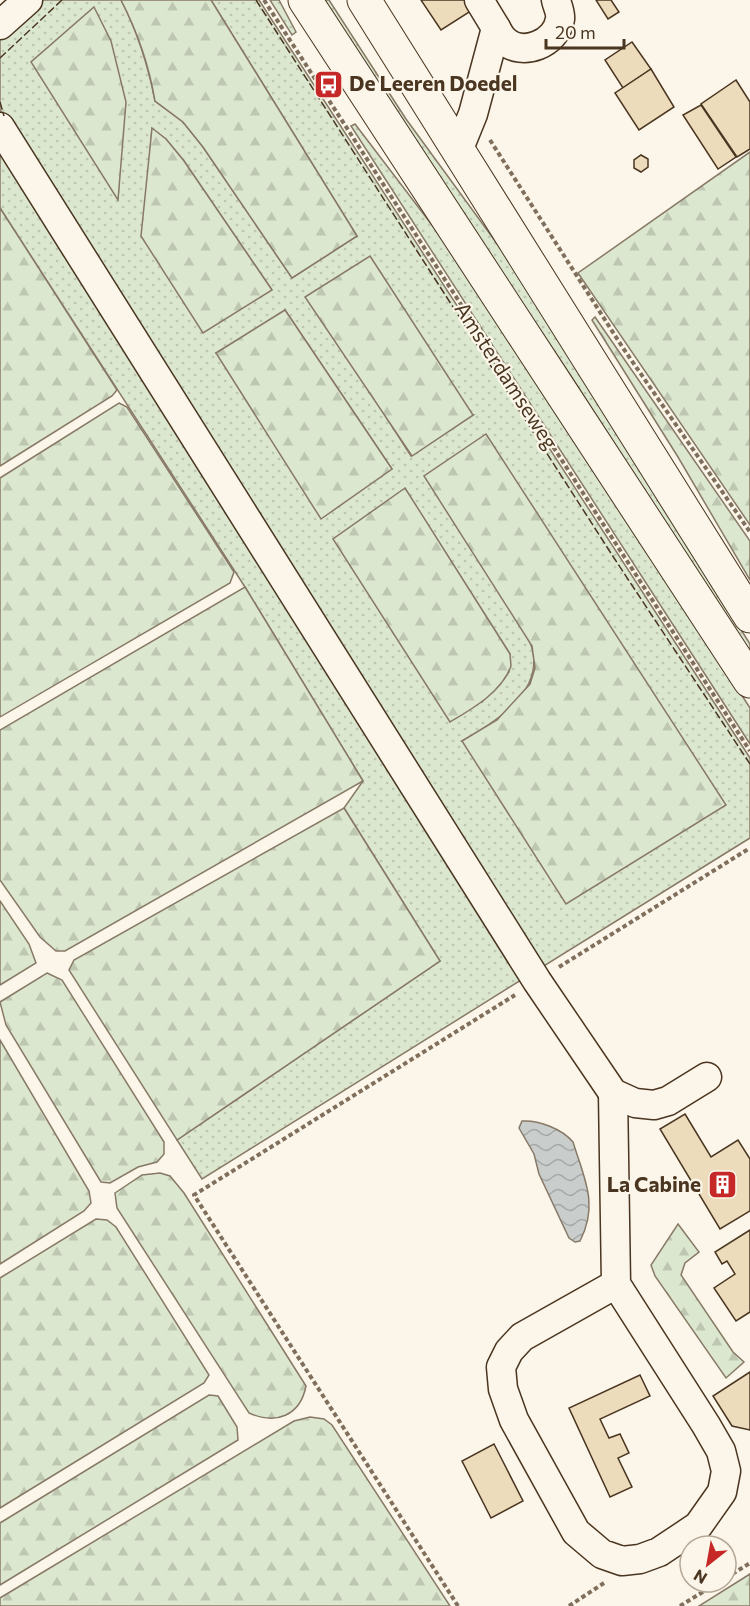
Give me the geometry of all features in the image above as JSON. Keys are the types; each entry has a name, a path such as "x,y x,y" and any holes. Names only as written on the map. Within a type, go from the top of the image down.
{"main road":[{"name":"Amsterdamseweg","path":"305,0 750,681"},
{"path":"364,0 750,616"}],"street":[{"path":"0,26 28,0"},
{"path":"479,0 504,40 514,47 541,45 555,31 561,17 556,0"},
{"path":"458,151 473,114 496,28"},
{"path":"0,127 537,981 613,1093 635,1103 654,1105 668,1101 707,1077"},
{"path":"613,1093 616,1284 721,1451 737,1466 726,1471 722,1492 711,1511 698,1526 659,1552 640,1559 622,1561 602,1554 576,1532 514,1420 503,1389 501,1367 508,1351 522,1337 616,1284"}],"path":[{"name":"Amsterdamseweg","path":"264,0 750,751"},
{"path":"473,114 623,348 750,532"},
{"path":"458,1606 194,1196 750,848"},
{"path":"680,1606 700,1594"}],"green space":[{"path":"40,0 121,0 142,49 155,101 183,122 203,147 292,278 357,236 211,0 259,0 750,758 750,838 539,969 173,381 0,110 0,37","holes":["94,8 120,163 118,199","152,129 166,139 184,161 272,290 149,164","285,310 392,469 216,353","473,415 411,456 386,417","405,489 510,654 509,672 482,702","512,611 726,805 462,741 502,715 524,692 531,678 534,664 528,638"]},
{"path":"121,0 211,0 357,236 292,278 203,147 183,122 155,101 142,49"},
{"path":"270,0 279,0 296,32 292,35"},
{"path":"321,0 329,0 406,119 506,256 750,644 750,654 573,379"},
{"path":"94,7 111,41 126,102 118,200 31,62"},
{"path":"355,124 435,229 548,395 750,708 750,744 351,126"},
{"path":"152,128 166,139 184,161 272,290 203,333 141,236"},
{"path":"0,142 526,977 202,1179 177,1140 440,961 344,808 363,781 245,587 0,208"},
{"path":"750,152 750,525 578,273"},
{"path":"0,208 117,390 112,396 0,466"},
{"path":"370,256 473,415 412,456 305,297"},
{"path":"285,310 392,469 321,519 216,353"},
{"path":"595,317 750,541 750,580 678,457 592,320"},
{"path":"119,403 127,407 234,572 230,583 0,717 0,478"},
{"path":"486,434 726,805 566,904 462,741 497,720 530,684 535,668 532,646 424,476"},
{"path":"405,488 510,654 511,666 494,692 450,722 333,539"},
{"path":"245,587 363,781 65,951 56,951 40,937 0,880 0,730"},
{"path":"344,808 440,961 177,1140 69,970 74,960"},
{"path":"0,901 29,944 36,963 0,985"},
{"path":"47,973 62,980 164,1142 164,1154 157,1162 138,1167 110,1183 101,1182 6,1025 0,1002"},
{"path":"0,1040 89,1191 91,1203 84,1211 0,1264"},
{"path":"160,1173 170,1176 184,1193 306,1386 298,1405 285,1415 268,1418 249,1413 117,1208 115,1193 142,1175"},
{"path":"96,1219 107,1220 116,1227 209,1375 204,1383 0,1508 0,1278"},
{"path":"678,1224 699,1252 685,1263 681,1275 733,1352 744,1362 726,1378 655,1276 651,1265"},
{"path":"209,1395 218,1396 237,1427 238,1440 0,1585 0,1523"},
{"path":"310,1417 324,1419 332,1425 450,1606 0,1606 0,1598 294,1421"},
{"path":"750,1574 750,1606 699,1606 718,1594 738,1594 738,1582"}],"water":[{"path":"522,1121 550,1126 573,1142 585,1179 589,1203 586,1228 580,1241 575,1242 569,1238 539,1174 534,1154 519,1128"}],"building":[{"path":"421,0 488,0 441,30"},
{"path":"596,0 611,0 619,12 608,19"},
{"path":"632,42 651,69 623,88 605,60"},
{"path":"651,69 674,107 639,130 615,93"},
{"path":"736,80 750,102 750,149 737,157 701,104"},
{"path":"701,105 736,157 718,169 683,115"},
{"path":"641,155 648,159 648,167 641,172 634,168 634,160"},
{"name":"La Cabine","path":"685,1114 711,1157 738,1140 750,1159 750,1211 720,1229 660,1129"},
{"path":"750,1230 750,1312 736,1321 714,1288 735,1274 727,1261 722,1264 715,1252"},
{"path":"750,1372 750,1430 732,1426 713,1396"},
{"path":"640,1375 650,1396 600,1419 609,1438 620,1434 629,1453 618,1458 632,1487 610,1497 569,1408"},
{"path":"494,1444 523,1501 491,1518 462,1461"}],"fence":[{"path":"0,58 62,0"},
{"path":"256,0 614,558 750,764"},
{"path":"0,102 4,116"}],"place":[{"name":"De Leeren Doedel","path":"328,84"},
{"name":"La Cabine","path":"722,1185"}]}
